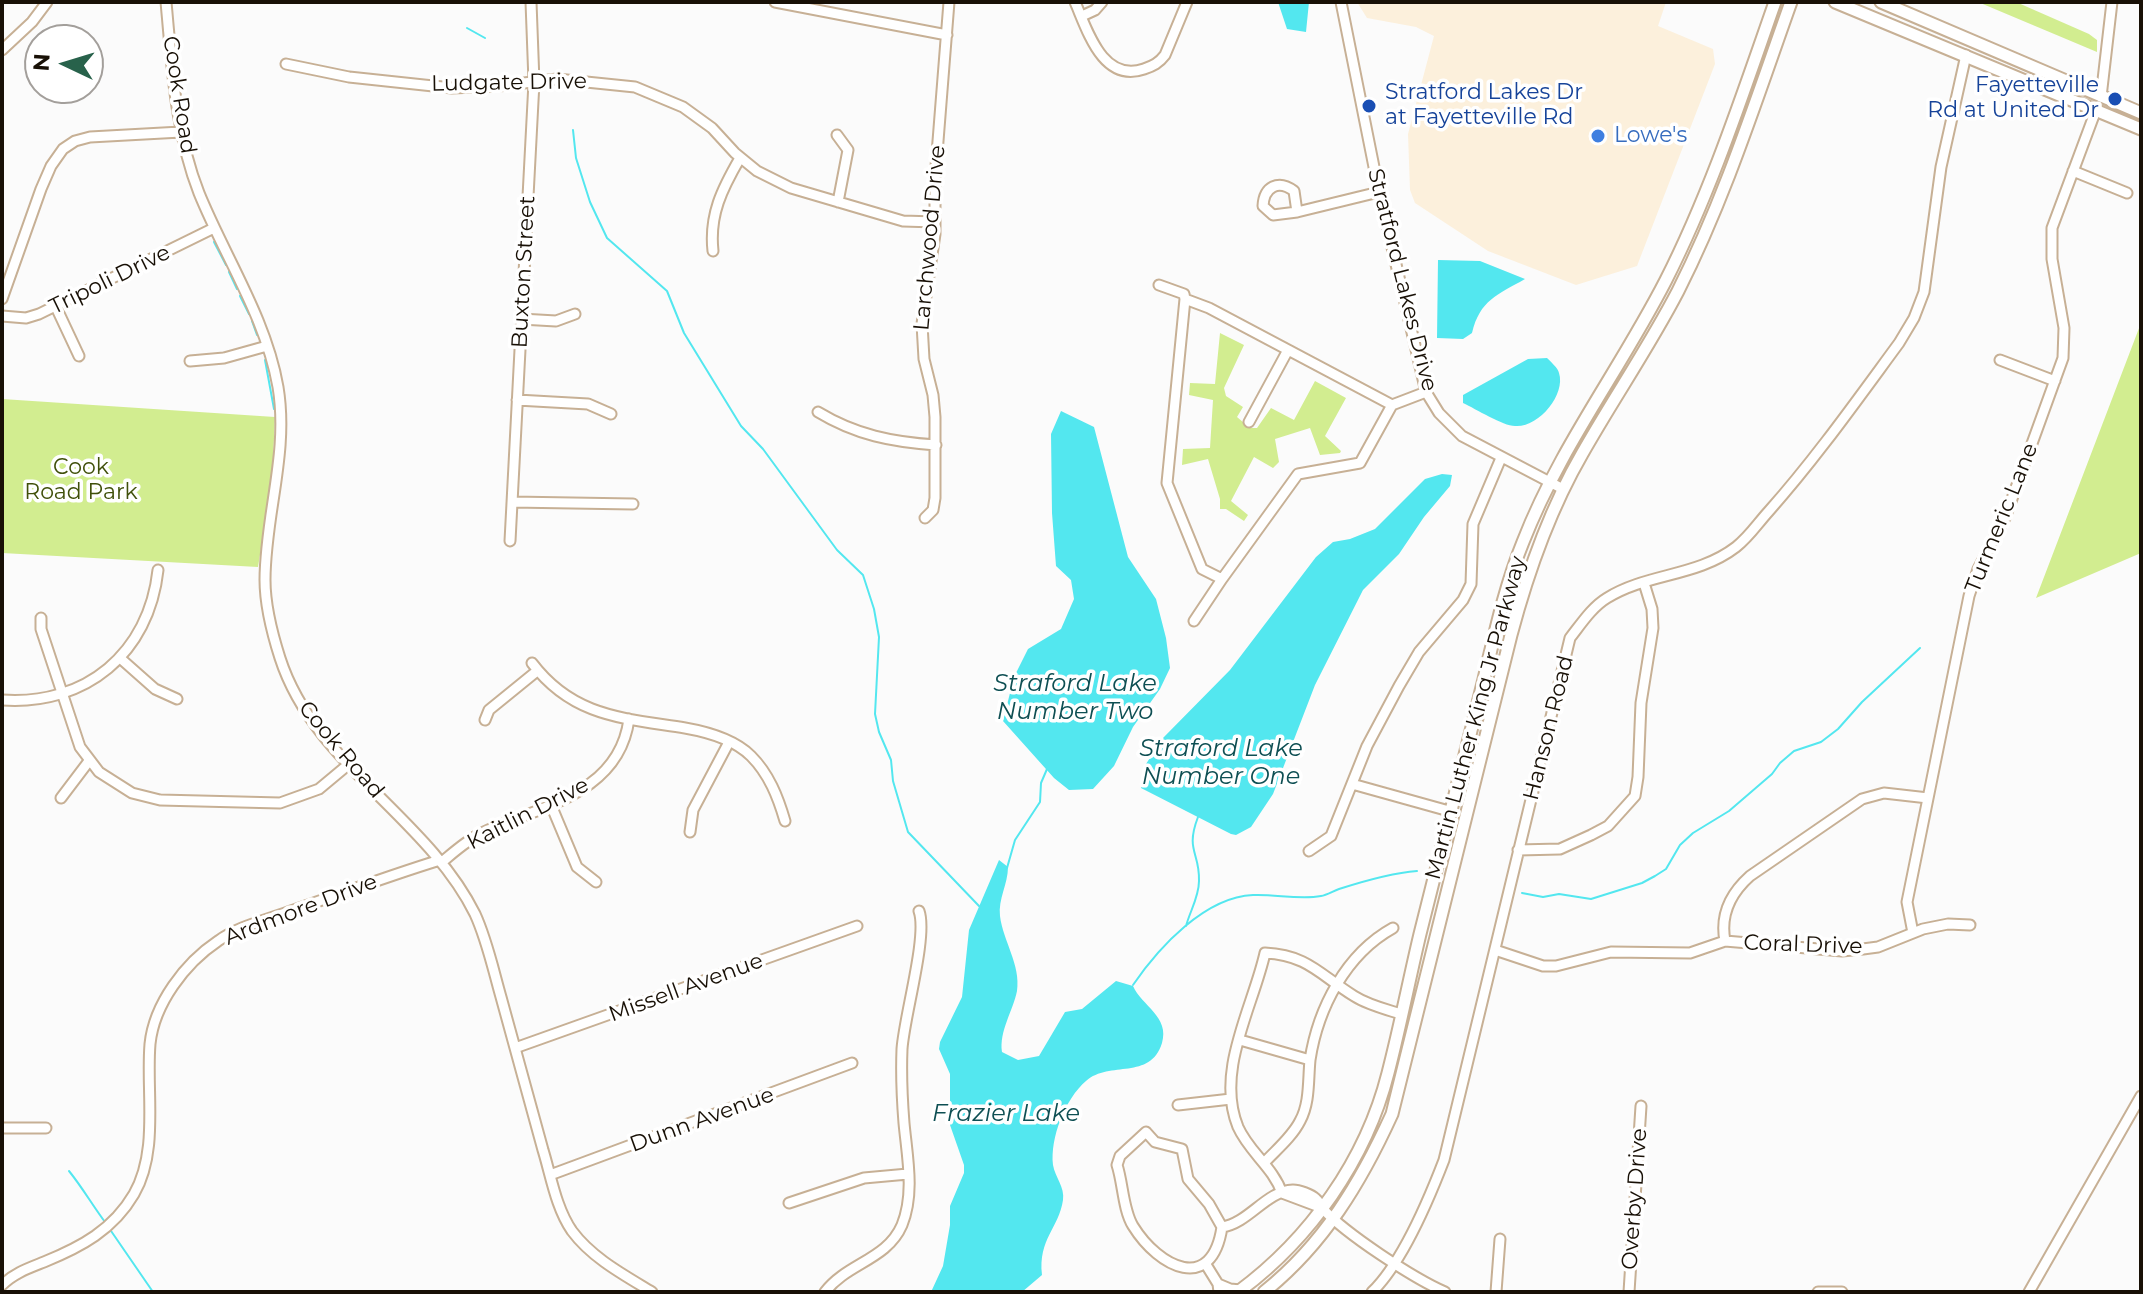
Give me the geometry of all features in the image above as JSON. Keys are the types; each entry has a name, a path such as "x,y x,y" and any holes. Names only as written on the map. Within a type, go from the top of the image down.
{"main road":[{"name":"Martin Luther King Jr Parkway","path":"1240,1291 1277,1259 1322,1208 1348,1170 1371,1123 1388,1074 1449,811 1513,568 1549,481 1640,329 1690,230 1718,164 1775,2"},
{"name":"Martin Luther King Jr Parkway","path":"1264,1292 1296,1262 1334,1218 1357,1186 1392,1114 1517,613 1533,561 1563,489 1658,329 1698,250 1731,174 1791,2"},
{"path":"1835,2 2141,129"},
{"path":"1881,2 2141,113"}],"street":[{"path":"2,50 32,22 47,2"},
{"name":"Cook Road","path":"166,2 181,132 198,190 267,346 277,384 281,427 277,486 266,564 268,614 280,658 296,697 318,729 441,861 477,918 559,1205 575,1235 598,1258 652,1292"},
{"name":"Buxton Street","path":"510,541 534,82 531,2"},
{"path":"775,2 934,35 947,35"},
{"name":"Larchwood Drive","path":"925,518 933,510 935,498 936,445 933,395 924,359 923,309 933,252 935,179 949,2"},
{"path":"1075,2 1108,64 1125,72 1150,67 1165,55 1187,2"},
{"path":"1082,16 1095,10 1102,2"},
{"name":"Stratford Lakes Drive","path":"1341,2 1379,192 1426,392 1439,413 1462,436 1563,489"},
{"path":"2101,97 2112,2"},
{"name":"Hanson Road","path":"1372,1292 1387,1278 1396,1262 1444,1160 1570,638 1604,600 1644,583 1703,566 1743,541 1794,484 1899,343 1914,318 1924,292 1941,167 1966,55"},
{"name":"Ludgate Drive","path":"286,64 349,77 452,88 566,79 653,92 698,117 757,171 791,188 903,221 935,222"},
{"name":"Turmeric Lane","path":"1913,933 1907,902 1969,596 1978,569 2005,518 2063,358 2065,344 2051,236 2054,219 2096,110"},
{"path":"2,299 45,177 63,149 75,141 90,137 181,132"},
{"path":"837,135 848,150 838,202"},
{"path":"713,251 714,212 740,158"},
{"path":"2073,171 2127,193"},
{"path":"1297,212 1379,192"},
{"name":"Tripoli Drive","path":"2,316 26,318 56,307 214,228"},
{"path":"1159,285 1184,294 1185,299 1167,483 1202,569 1222,579"},
{"path":"1185,299 1209,308 1392,405"},
{"path":"56,307 79,356"},
{"path":"521,319 556,321 575,314"},
{"path":"190,361 224,358 267,346"},
{"path":"1249,422 1288,350"},
{"path":"2000,360 2055,381"},
{"path":"1194,621 1298,474 1360,463 1392,405 1426,392"},
{"path":"517,400 588,404 611,414"},
{"path":"818,412 865,435 936,445"},
{"path":"1309,851 1331,836 1367,746 1419,652 1463,600 1471,584 1473,524 1501,458"},
{"path":"512,502 633,504"},
{"path":"2,700 32,701 62,695 91,681 120,658 147,617 158,570"},
{"path":"1518,850 1560,849 1591,835 1608,826 1635,796 1641,703 1653,628 1652,609 1644,583"},
{"path":"41,618 41,629 73,733 89,761 110,781 146,797 265,805 307,796 331,781 349,764"},
{"path":"120,658 143,680 177,699"},
{"path":"485,720 489,710 534,667 554,688 584,708 701,731 750,754 765,773 785,821"},
{"name":"Kaitlin Drive","path":"441,861 477,835 585,788 605,771 625,737 629,719"},
{"path":"690,832 693,810 729,742"},
{"path":"61,798 89,761"},
{"path":"1352,784 1449,811"},
{"path":"1725,941 1725,912 1740,884 1750,876 1862,799 1884,793 1928,798"},
{"path":"551,805 577,867 596,882"},
{"name":"Ardmore Drive","path":"2,1285 21,1272 93,1239 116,1219 133,1195 142,1177 148,1146 151,1038 158,1012 189,965 231,933 366,884 441,861"},
{"path":"825,1292 838,1277 881,1253 895,1238 905,1216 909,1196 902,1058 906,1014 920,943 922,921 919,911"},
{"name":"Coral Drive","path":"1495,950 1543,966 1556,966 1611,952 1690,953 1725,941 1842,951 1878,947 1948,924 1970,925"},
{"name":"Missell Avenue","path":"515,1048 857,926"},
{"path":"1264,1163 1300,1122 1306,1105 1310,1060 1321,1018 1338,985 1358,954 1393,928"},
{"path":"1282,1193 1278,1181 1241,1133 1231,1099 1233,1066 1265,953 1308,962 1364,1002 1401,1014"},
{"path":"1240,1040 1310,1060"},
{"name":"Dunn Avenue","path":"550,1175 852,1063"},
{"path":"2029,1292 2141,1096"},
{"path":"1178,1105 1231,1099"},
{"name":"Overby Drive","path":"1629,1292 1641,1106"},
{"path":"2,1128 46,1128"},
{"path":"1146,1132 1155,1142 1182,1149 1188,1179 1209,1204 1222,1227 1220,1243 1205,1263 1192,1269 1167,1264 1131,1223 1117,1165 1120,1156 1146,1132"},
{"path":"789,1203 864,1178 908,1174"},
{"path":"1222,1227 1238,1222 1282,1193 1294,1190 1316,1199 1334,1218 1413,1275 1445,1292"},
{"path":"1496,1292 1500,1239"},
{"path":"1205,1263 1218,1288 1240,1291"},
{"path":"1818,1292 1842,1292"}],"shaded area":[{"path":"1357,2 1666,2 1658,26 1713,49 1715,64 1637,266 1576,285 1488,251 1415,203 1410,190 1408,134 1434,36 1416,27 1367,18"}],"green space":[{"path":"1978,2 2016,2 2089,34 2097,40 2097,52"},
{"path":"2141,323 2141,553 2036,598"},
{"path":"1220,333 1244,345 1224,388 1226,396 1243,407 1237,417 1250,428 1257,428 1271,408 1294,420 1315,381 1346,398 1325,436 1340,453 1320,455 1310,428 1275,439 1279,462 1273,468 1254,457 1231,501 1248,515 1244,521 1226,509 1220,509 1208,459 1182,465 1183,449 1210,448 1213,400 1189,395 1190,383 1215,384"},
{"name":"Cook Road Park","path":"2,399 275,417 272,481 258,567 2,553"}],"water":[{"path":"1278,2 1309,2 1306,32 1287,29"},
{"path":"1438,260 1480,261 1525,279 1498,294 1485,306 1472,333 1463,339 1437,338"},
{"path":"1547,358 1558,371 1560,382 1554,400 1533,422 1510,425 1463,403 1463,395 1528,359"},
{"name":"Straford Lake Number Two","path":"1061,411 1094,427 1128,557 1156,599 1170,668 1160,689 1133,727 1114,766 1093,789 1069,790 1054,778 1003,721 1014,677 1028,649 1061,629 1074,599 1071,580 1056,566 1052,513 1051,434"},
{"name":"Straford Lake Number One","path":"1442,474 1452,475 1450,486 1399,554 1363,590 1315,685 1273,794 1251,827 1236,835 1231,834 1141,788 1144,767 1163,738 1230,670 1316,557 1333,542 1375,529 1425,479"},
{"name":"Frazier Lake","path":"999,860 1008,867 1000,916 1018,981 1003,1036 1002,1052 1018,1060 1039,1056 1065,1012 1082,1009 1116,981 1133,986 1154,1012 1162,1026 1162,1043 1148,1062 1096,1075 1086,1081 1066,1108 1060,1120 1053,1154 1063,1200 1043,1252 1042,1275 1022,1292 931,1292 943,1266 950,1206 964,1173 950,1125 950,1074 939,1049 940,1042 962,997 969,930"}],"waterway":[{"path":"467,28 485,38"},
{"path":"573,130 576,158 590,202 607,238 667,291 684,333 741,426 763,449 837,550 863,575 879,637 875,714 891,760 893,781 908,832 979,906"},
{"path":"214,242 226,265"},
{"path":"229,272 237,289"},
{"path":"240,296 249,314"},
{"path":"252,321 257,335"},
{"path":"265,360 274,409"},
{"path":"1522,893 1591,899 1655,876 1666,869 1680,845 1693,833 1729,811 1794,751 1821,742 1838,729 1920,648"},
{"path":"1007,868 1015,840 1040,802 1041,783 1047,769"},
{"path":"1186,926 1199,887 1193,845 1198,817"},
{"path":"1133,985 1156,955 1185,926 1201,914 1235,898 1253,895 1321,896 1378,878 1417,871"},
{"path":"69,1171 105,1222"},
{"path":"109,1228 153,1292"}],"place":[{"name":"Fayetteville Rd at United Dr","path":"2115,99"},
{"name":"Stratford Lakes Dr at Fayetteville Rd","path":"1369,106"},
{"name":"Lowe's","path":"1598,136"}]}
